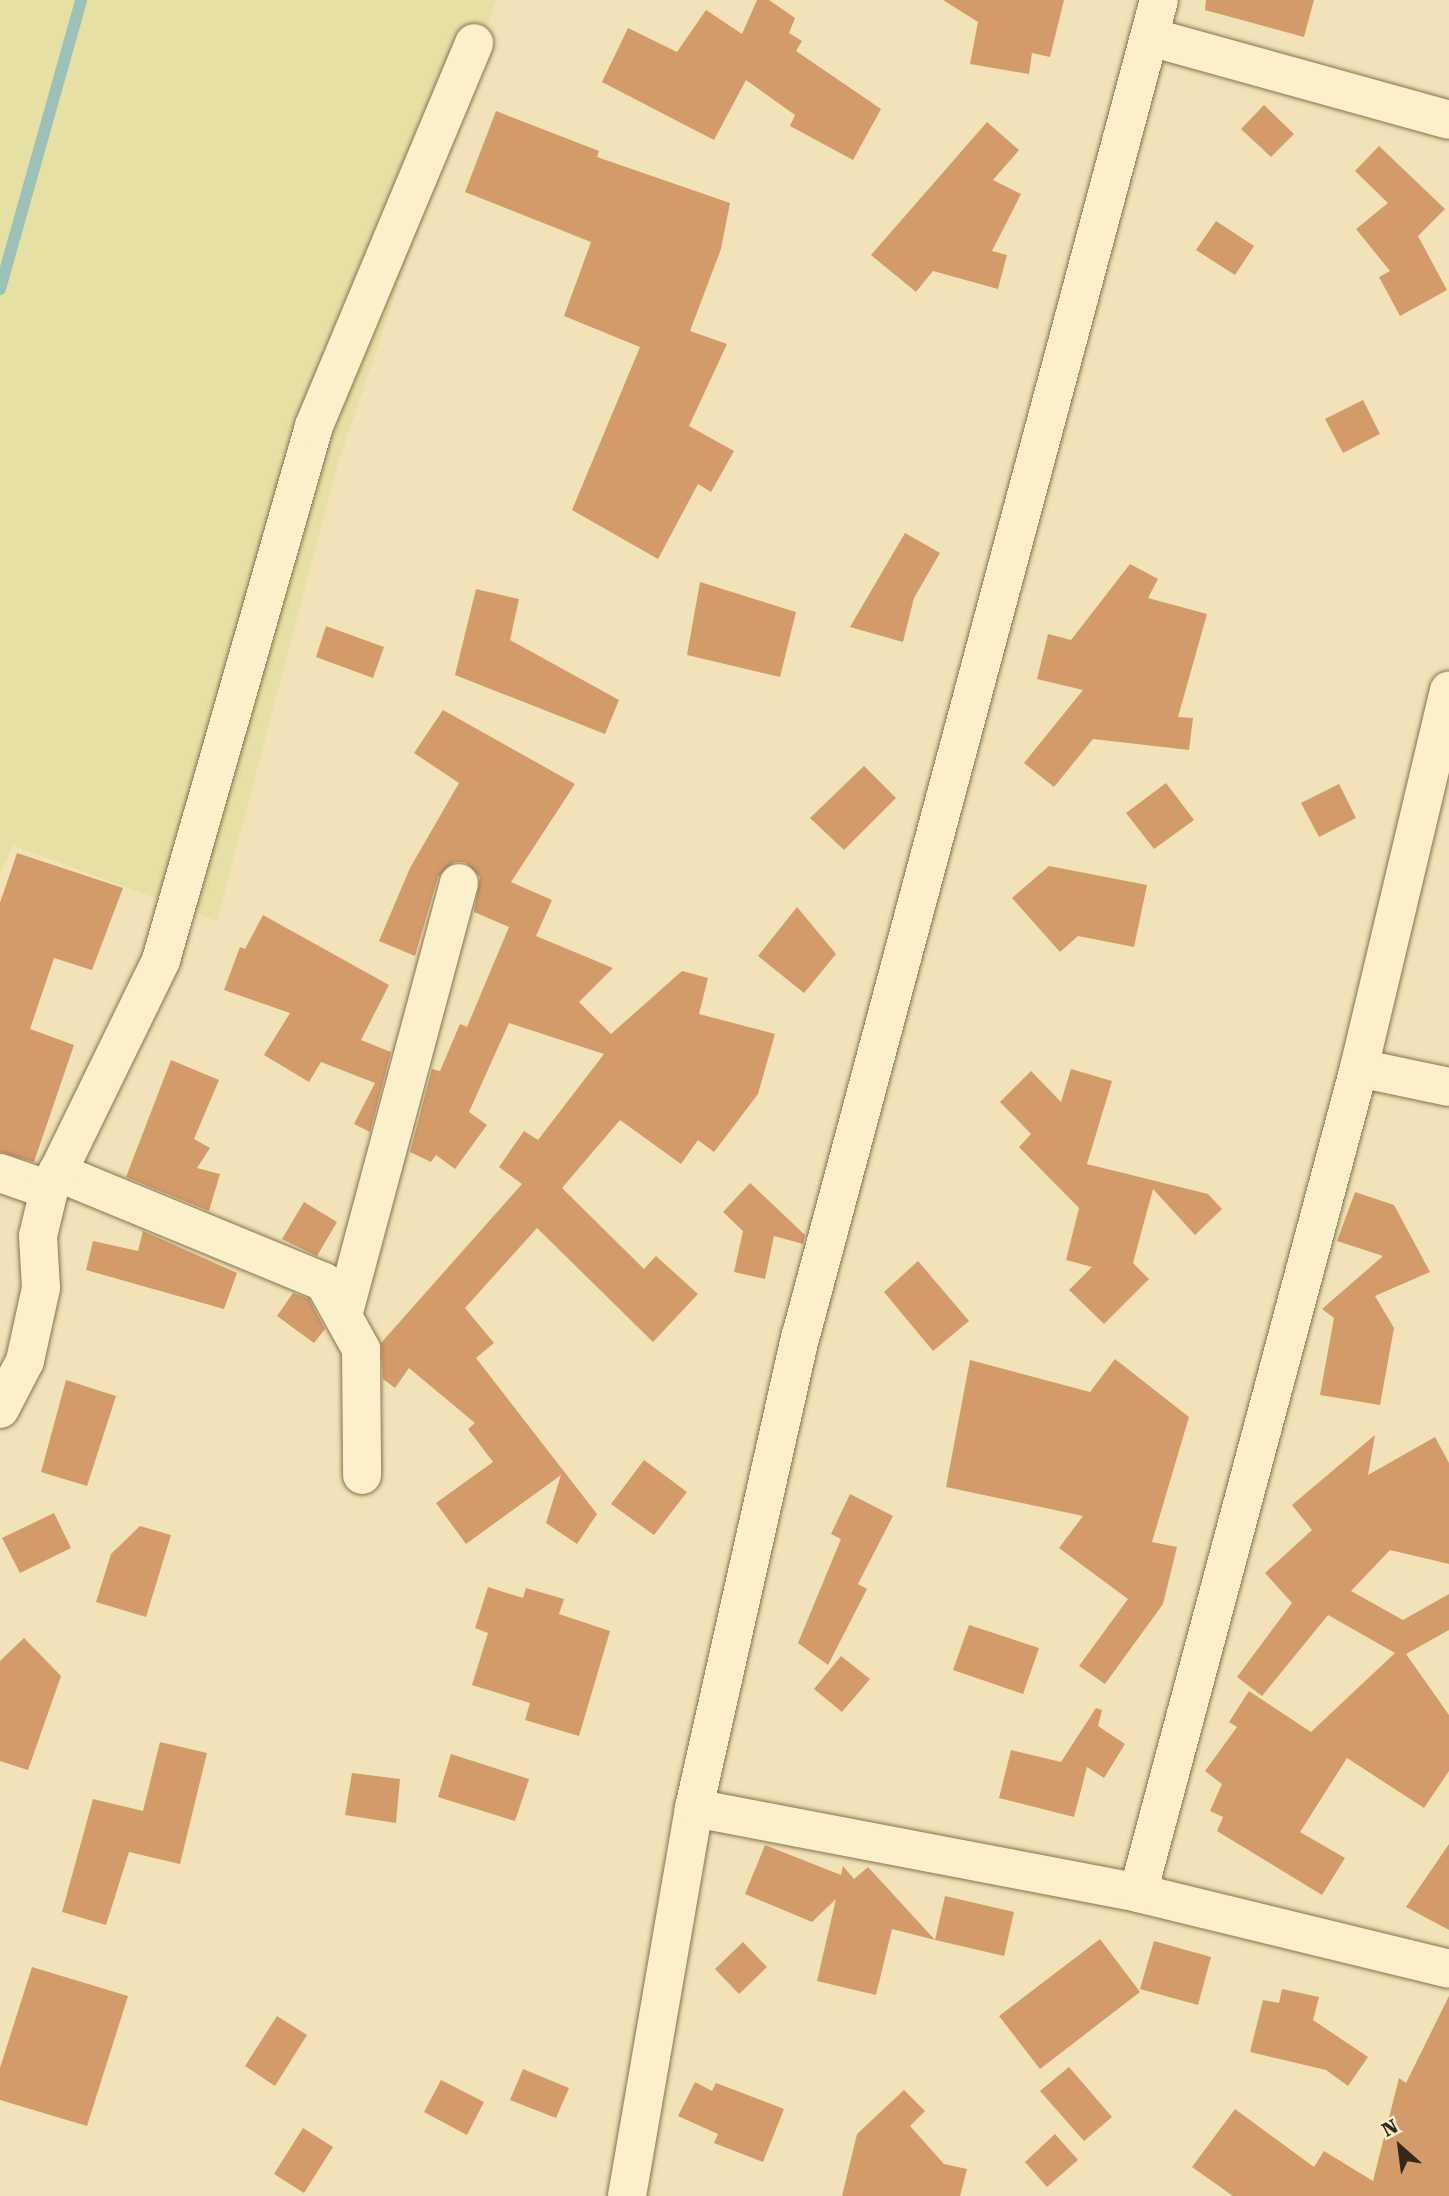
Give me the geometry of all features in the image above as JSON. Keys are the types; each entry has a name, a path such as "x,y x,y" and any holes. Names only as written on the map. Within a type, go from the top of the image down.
{"street":[{"path":"627,2196 694,1808 801,1335 1158,0"},
{"path":"1150,37 1449,120"},
{"path":"0,1409 25,1361 41,1288 38,1237 53,1181 161,960 314,426 474,43"},
{"path":"1138,1893 1359,1068 1449,691"},
{"path":"345,1312 459,883"},
{"path":"1359,1068 1449,1087"},
{"path":"0,1173 53,1181 324,1282 345,1312 361,1349 362,1475"},
{"path":"694,1808 1138,1893 1449,1969"}],"shaded area":[{"path":"0,0 496,0 338,463 217,921 12,845 0,877"}],"building":[{"path":"757,0 769,0 795,18 789,33 802,41 796,51 881,109 853,160 790,126 795,115 746,80 714,140 602,82 628,28 677,52 706,10 742,34"},
{"path":"943,0 1064,0 1050,57 1032,53 1029,74 970,64 978,22"},
{"path":"1206,0 1314,0 1304,37 1205,10"},
{"path":"1264,105 1294,134 1271,157 1241,129"},
{"path":"496,111 599,151 597,157 730,203 721,249 690,331 727,344 689,426 734,451 711,492 698,484 658,559 572,510 640,347 564,316 591,242 465,192"},
{"path":"987,122 1019,150 993,180 1021,194 992,251 1007,255 998,289 933,271 916,292 871,255"},
{"path":"1379,146 1445,209 1418,236 1447,290 1400,316 1379,277 1390,271 1356,229 1388,203 1355,171"},
{"path":"1216,221 1254,246 1235,275 1196,250"},
{"path":"1363,400 1380,434 1343,453 1325,419"},
{"path":"905,533 940,553 914,598 903,642 850,627"},
{"path":"1130,564 1158,579 1148,598 1207,614 1178,717 1193,718 1189,750 1093,739 1054,787 1024,763 1083,690 1037,679 1048,634 1071,640"},
{"path":"700,582 796,612 780,677 687,655"},
{"path":"476,589 519,599 510,640 619,700 605,734 455,675"},
{"path":"326,626 384,647 373,678 316,657"},
{"path":"443,710 575,784 511,882 552,900 536,936 613,968 579,1002 611,1034 682,971 708,978 699,1014 775,1034 758,1094 714,1152 698,1140 681,1164 620,1120 562,1188 644,1269 656,1256 698,1294 653,1342 537,1228 465,1308 494,1343 476,1358 597,1514 577,1544 546,1523 561,1475 466,1544 436,1503 493,1462 468,1429 475,1423 409,1368 395,1388 383,1379 381,1343 522,1184 499,1167 524,1131 538,1140 604,1054 509,1023 469,1112 487,1125 455,1169 436,1155 431,1162 410,1152 432,1069 440,1071 460,1024 467,1027 509,927 474,912 480,877 465,862 454,862 438,877 415,956 379,941 410,868 459,783 414,753"},
{"path":"864,766 896,798 844,850 810,818"},
{"path":"1166,783 1194,820 1154,849 1126,813"},
{"path":"1339,784 1356,818 1319,837 1301,803"},
{"path":"17,853 123,888 92,970 54,958 30,1029 74,1045 34,1162 0,1152 0,903"},
{"path":"1049,866 1147,885 1134,947 1078,936 1060,952 1012,898"},
{"path":"797,907 836,954 804,993 758,956"},
{"path":"263,915 389,985 361,1040 391,1052 370,1132 354,1124 375,1083 321,1062 309,1082 264,1055 290,1013 224,990 240,947 245,949"},
{"path":"171,1060 219,1080 194,1139 210,1148 197,1168 220,1174 209,1211 126,1177"},
{"path":"1071,1069 1112,1081 1087,1164 1208,1194 1222,1209 1195,1235 1153,1189 1133,1263 1149,1279 1104,1324 1069,1290 1092,1267 1066,1260 1079,1208 1019,1147 1031,1134 1000,1102 1031,1071 1061,1102"},
{"path":"750,1183 805,1235 803,1244 774,1236 765,1279 734,1272 743,1231 723,1212"},
{"path":"1355,1192 1394,1205 1430,1272 1375,1296 1394,1328 1380,1405 1320,1395 1334,1318 1322,1309 1383,1256 1337,1241"},
{"path":"304,1202 337,1222 317,1256 282,1239"},
{"path":"143,1231 237,1273 224,1309 86,1270 93,1241 138,1251"},
{"path":"918,1261 969,1321 933,1351 884,1292"},
{"path":"293,1293 309,1299 325,1329 314,1343 277,1316"},
{"path":"1115,1359 1189,1417 1152,1542 1177,1547 1163,1604 1105,1684 1079,1666 1128,1599 1059,1548 1083,1516 946,1487 970,1360 1090,1392"},
{"path":"66,1380 116,1396 87,1486 41,1472"},
{"path":"1375,1435 1368,1475 1435,1437 1449,1463 1449,1564 1390,1550 1351,1591 1403,1620 1449,1594 1449,1630 1406,1654 1449,1715 1449,1771 1424,1808 1347,1758 1300,1832 1345,1858 1322,1895 1217,1831 1223,1817 1210,1811 1222,1784 1205,1771 1237,1727 1229,1722 1249,1691 1311,1732 1395,1653 1328,1615 1262,1696 1237,1677 1292,1603 1265,1573 1312,1530 1292,1505"},
{"path":"644,1460 687,1492 654,1535 611,1504"},
{"path":"850,1494 893,1516 858,1584 867,1589 828,1665 798,1643 841,1539 831,1534"},
{"path":"54,1513 71,1548 20,1573 2,1538"},
{"path":"140,1526 171,1535 146,1617 96,1602 111,1554"},
{"path":"488,1587 523,1598 526,1588 564,1599 559,1614 610,1631 579,1736 525,1720 530,1703 472,1685 488,1633 475,1628"},
{"path":"969,1625 1039,1648 1023,1694 953,1670"},
{"path":"24,1638 61,1676 28,1770 0,1761 0,1661"},
{"path":"841,1656 870,1679 842,1712 814,1689"},
{"path":"1096,1708 1102,1710 1098,1726 1125,1744 1104,1778 1087,1767 1074,1817 999,1798 1011,1750 1061,1762"},
{"path":"160,1742 207,1753 180,1864 129,1852 106,1925 62,1912 93,1799 143,1811"},
{"path":"451,1754 529,1779 515,1821 438,1797"},
{"path":"352,1773 400,1779 396,1823 345,1815"},
{"path":"1449,1844 1449,1930 1406,1907"},
{"path":"765,1845 841,1875 843,1866 854,1879 868,1867 935,1940 892,1929 876,1995 817,1981 836,1899 812,1922 745,1894"},
{"path":"945,1896 1014,1912 1004,1956 935,1940"},
{"path":"1100,1939 1140,1992 1040,2069 999,2016"},
{"path":"1154,1941 1211,1957 1198,2005 1140,1989"},
{"path":"743,1942 767,1967 739,1994 715,1969"},
{"path":"32,1967 128,1996 87,2126 0,2100 0,2068"},
{"path":"1282,1989 1319,1997 1313,2020 1368,2057 1348,2086 1326,2070 1250,2052 1263,2000 1279,2003"},
{"path":"1449,1996 1449,2196 1233,2196 1192,2167 1235,2109 1314,2167 1324,2151 1373,2181 1399,2078 1406,2083"},
{"path":"277,2016 307,2035 275,2086 245,2066"},
{"path":"1069,2067 1112,2117 1084,2141 1040,2091"},
{"path":"523,2069 569,2088 556,2118 510,2100"},
{"path":"441,2080 484,2102 467,2135 424,2112"},
{"path":"695,2082 712,2091 716,2083 784,2109 763,2162 714,2143 718,2134 678,2116"},
{"path":"904,2090 925,2111 910,2126 944,2164 967,2169 960,2196 842,2196 857,2134"},
{"path":"303,2128 333,2147 304,2193 274,2174"},
{"path":"1055,2134 1078,2160 1047,2187 1025,2162"}],"waterway":[{"path":"0,289 81,0"}]}
